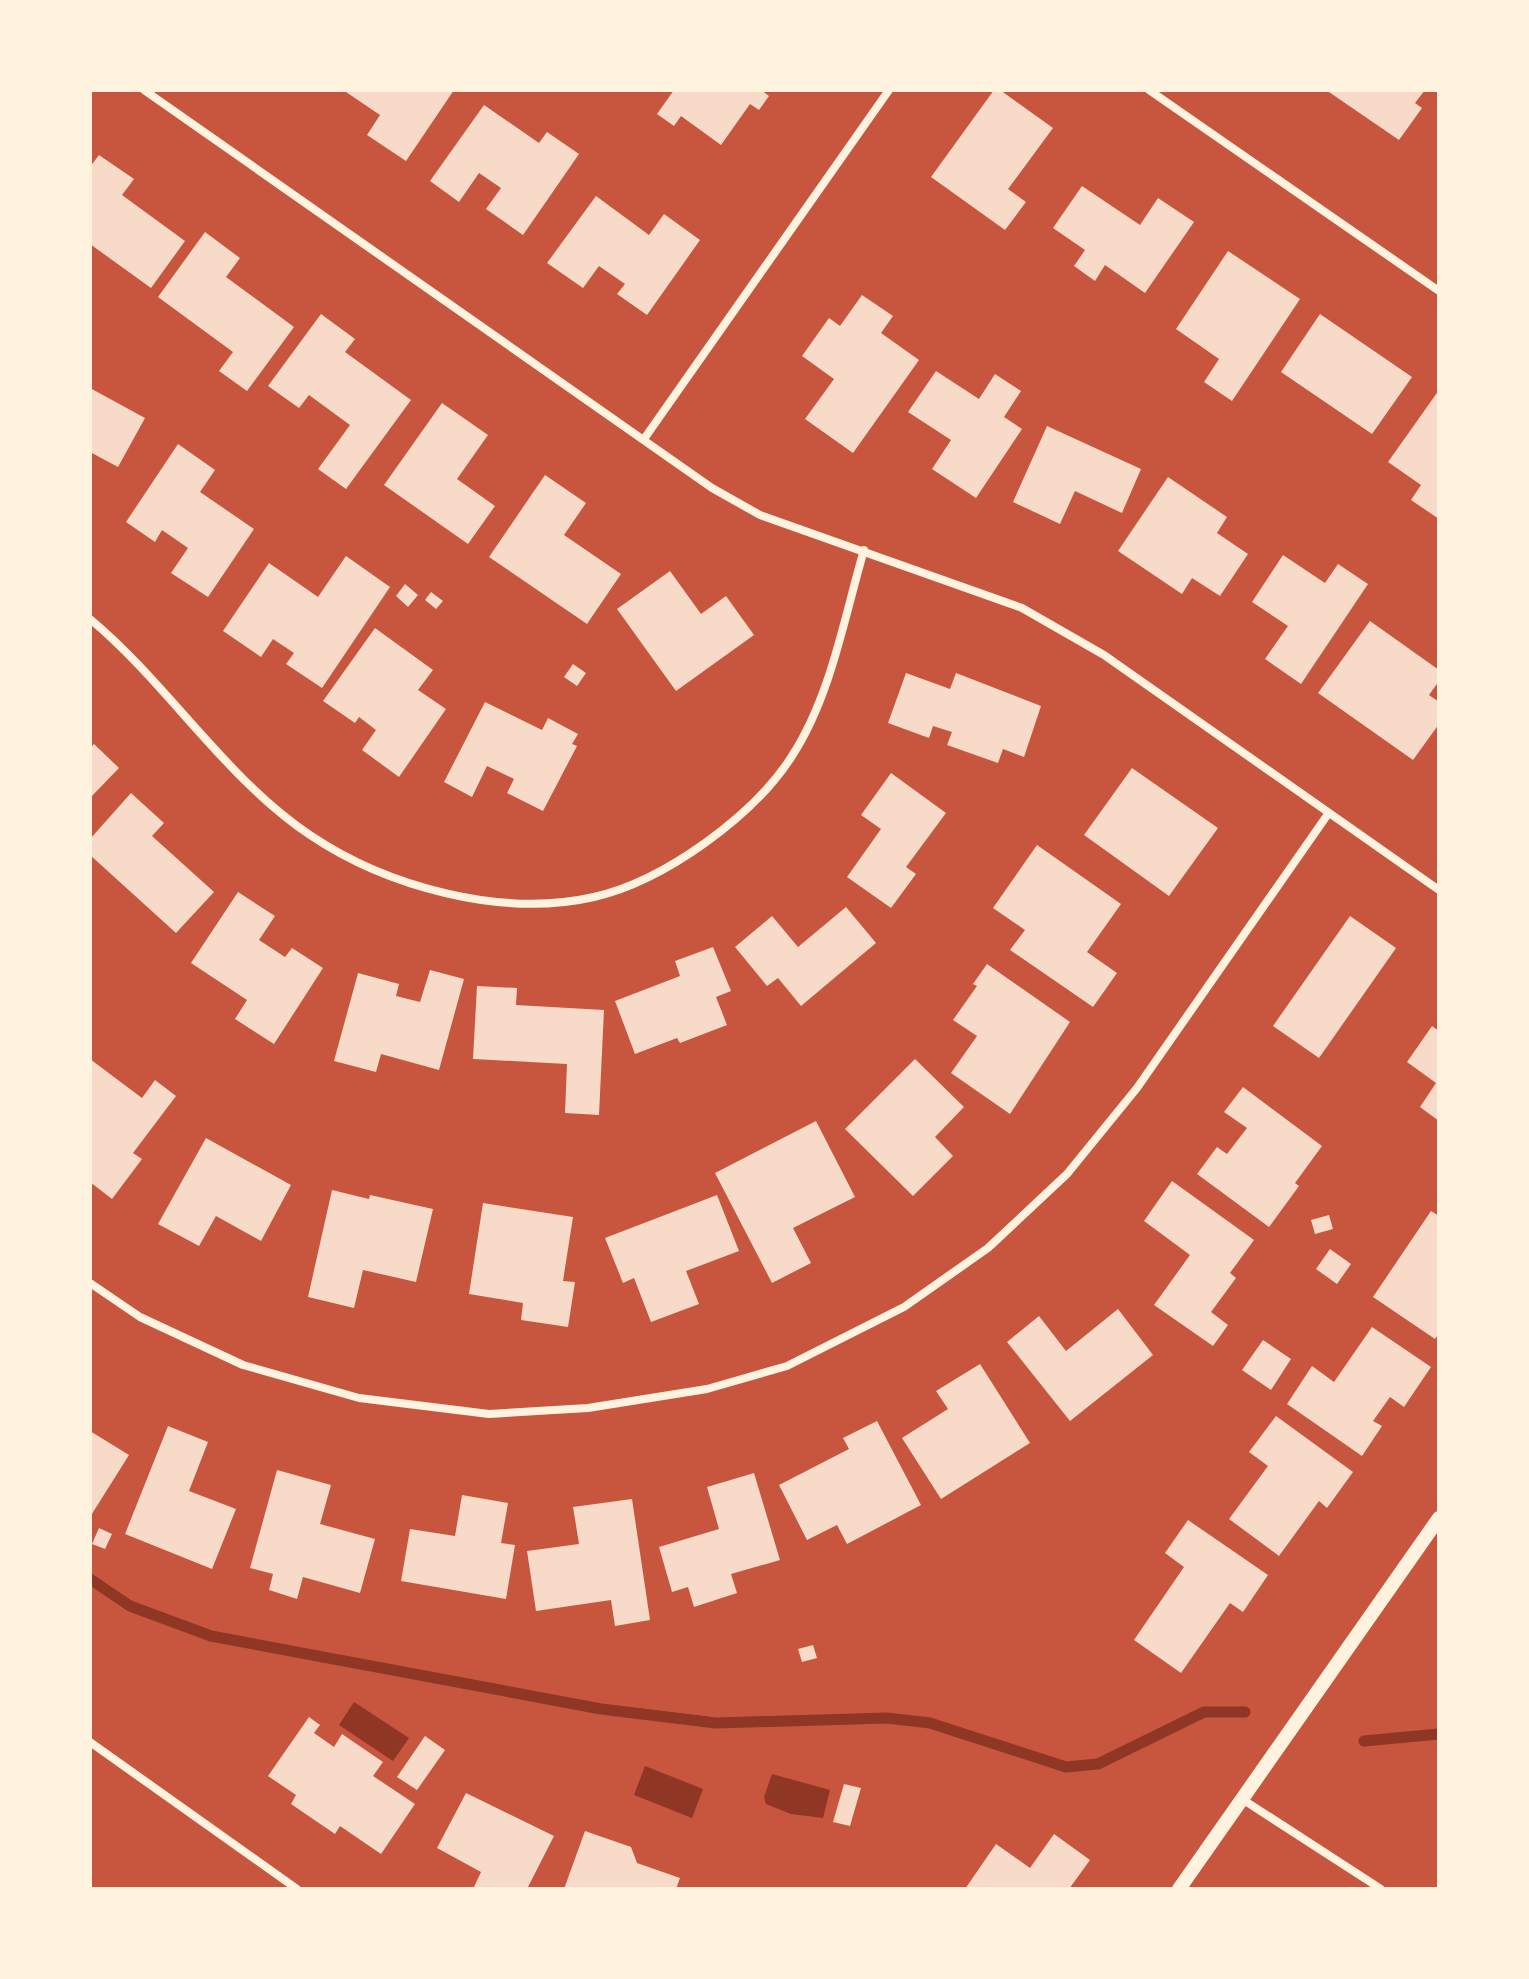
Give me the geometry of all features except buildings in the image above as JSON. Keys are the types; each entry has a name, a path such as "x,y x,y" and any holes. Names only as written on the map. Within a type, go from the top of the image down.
{"street":[{"path":"144,90 712,488 760,515 1022,608 1104,655 1439,890"},
{"path":"644,439 889,90"},
{"path":"1149,90 1439,291"},
{"path":"90,619 272,805 310,835 354,861 416,883 481,899 537,903 595,897 661,870 714,838 760,796 792,757 814,716 864,550"},
{"path":"90,1283 140,1317 243,1365 359,1398 489,1414 588,1408 707,1389 787,1366 904,1307 988,1248 1067,1174 1137,1088 1328,814"},
{"path":"1179,1889 1439,1518"},
{"path":"90,1742 297,1889"},
{"path":"1242,1799 1381,1889"}],"shaded area":[{"path":"354,1702 409,1738 393,1761 339,1725"},
{"path":"645,1766 703,1789 692,1818 634,1795"},
{"path":"772,1774 830,1790 823,1818 791,1814 766,1804 764,1797"}],"waterway":[{"path":"90,1579 130,1606 211,1636 601,1709 716,1723 887,1718 930,1723 1066,1767 1098,1764 1204,1712 1245,1712"},
{"path":"1364,1741 1439,1734"}]}
